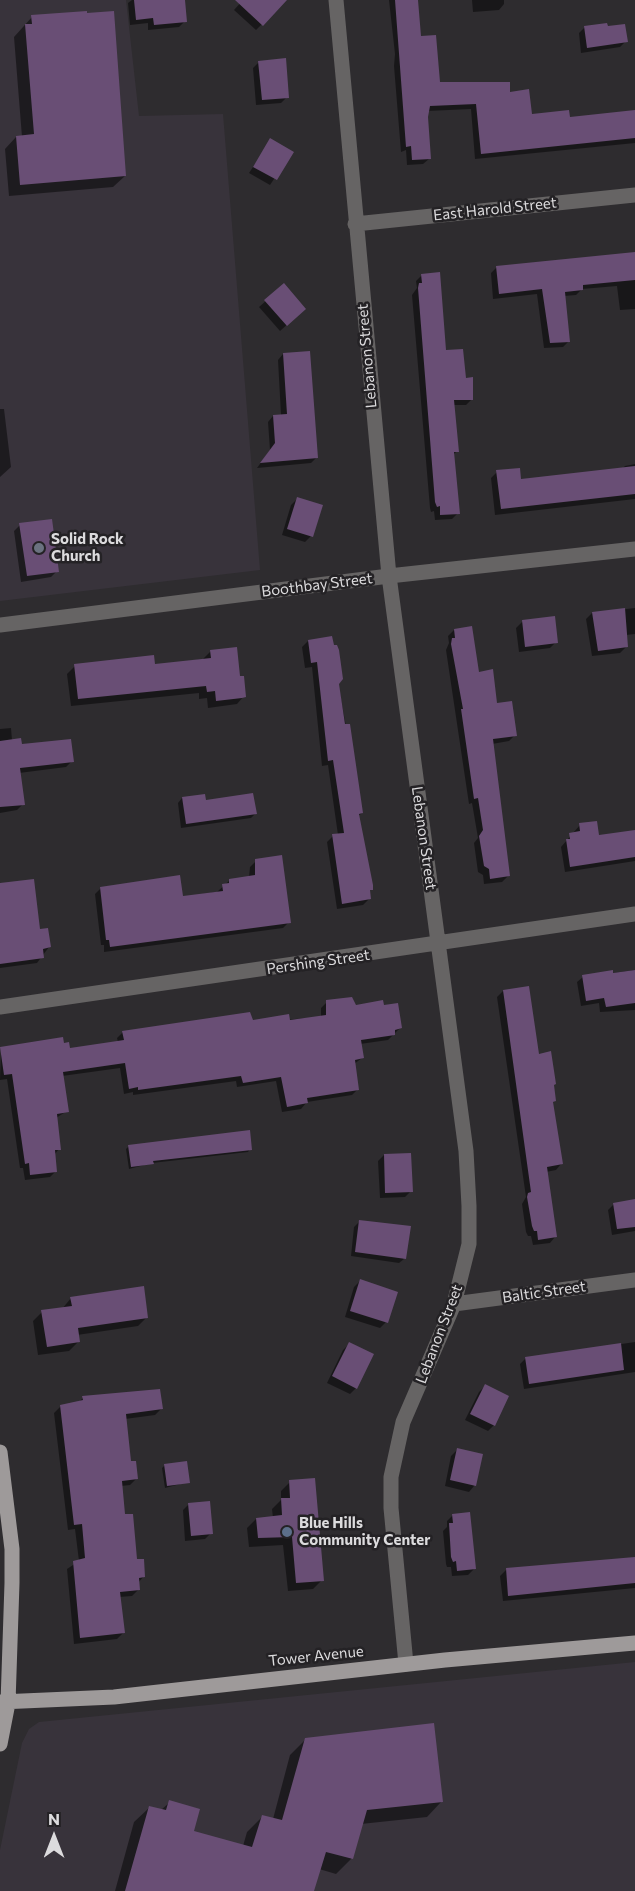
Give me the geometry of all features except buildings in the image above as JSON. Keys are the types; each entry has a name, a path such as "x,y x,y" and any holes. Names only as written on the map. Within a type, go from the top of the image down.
{"main road":[{"path":"0,1452 12,1549 0,1744"},
{"name":"Tower Avenue","path":"4,1703 114,1697 406,1664 635,1643"}],"street":[{"name":"Lebanon Street","path":"336,0 388,576 466,1151 469,1206 469,1244 454,1304 403,1422 391,1477 391,1508 406,1664"},
{"name":"East Harold Street","path":"355,224 635,195"},
{"name":"Boothbay Street","path":"0,625 388,576 635,549"},
{"name":"Pershing Street","path":"0,1007 635,914"},
{"name":"Baltic Street","path":"454,1304 635,1280"}],"shaded area":[{"path":"0,0 126,0 139,116 223,114 260,570 0,601"},
{"path":"635,1662 635,1891 0,1891 0,1850 22,1743 29,1729 39,1722"}],"place":[{"name":"Solid Rock Church","path":"39,548"},
{"name":"Blue Hills Community Center","path":"287,1532"}]}
